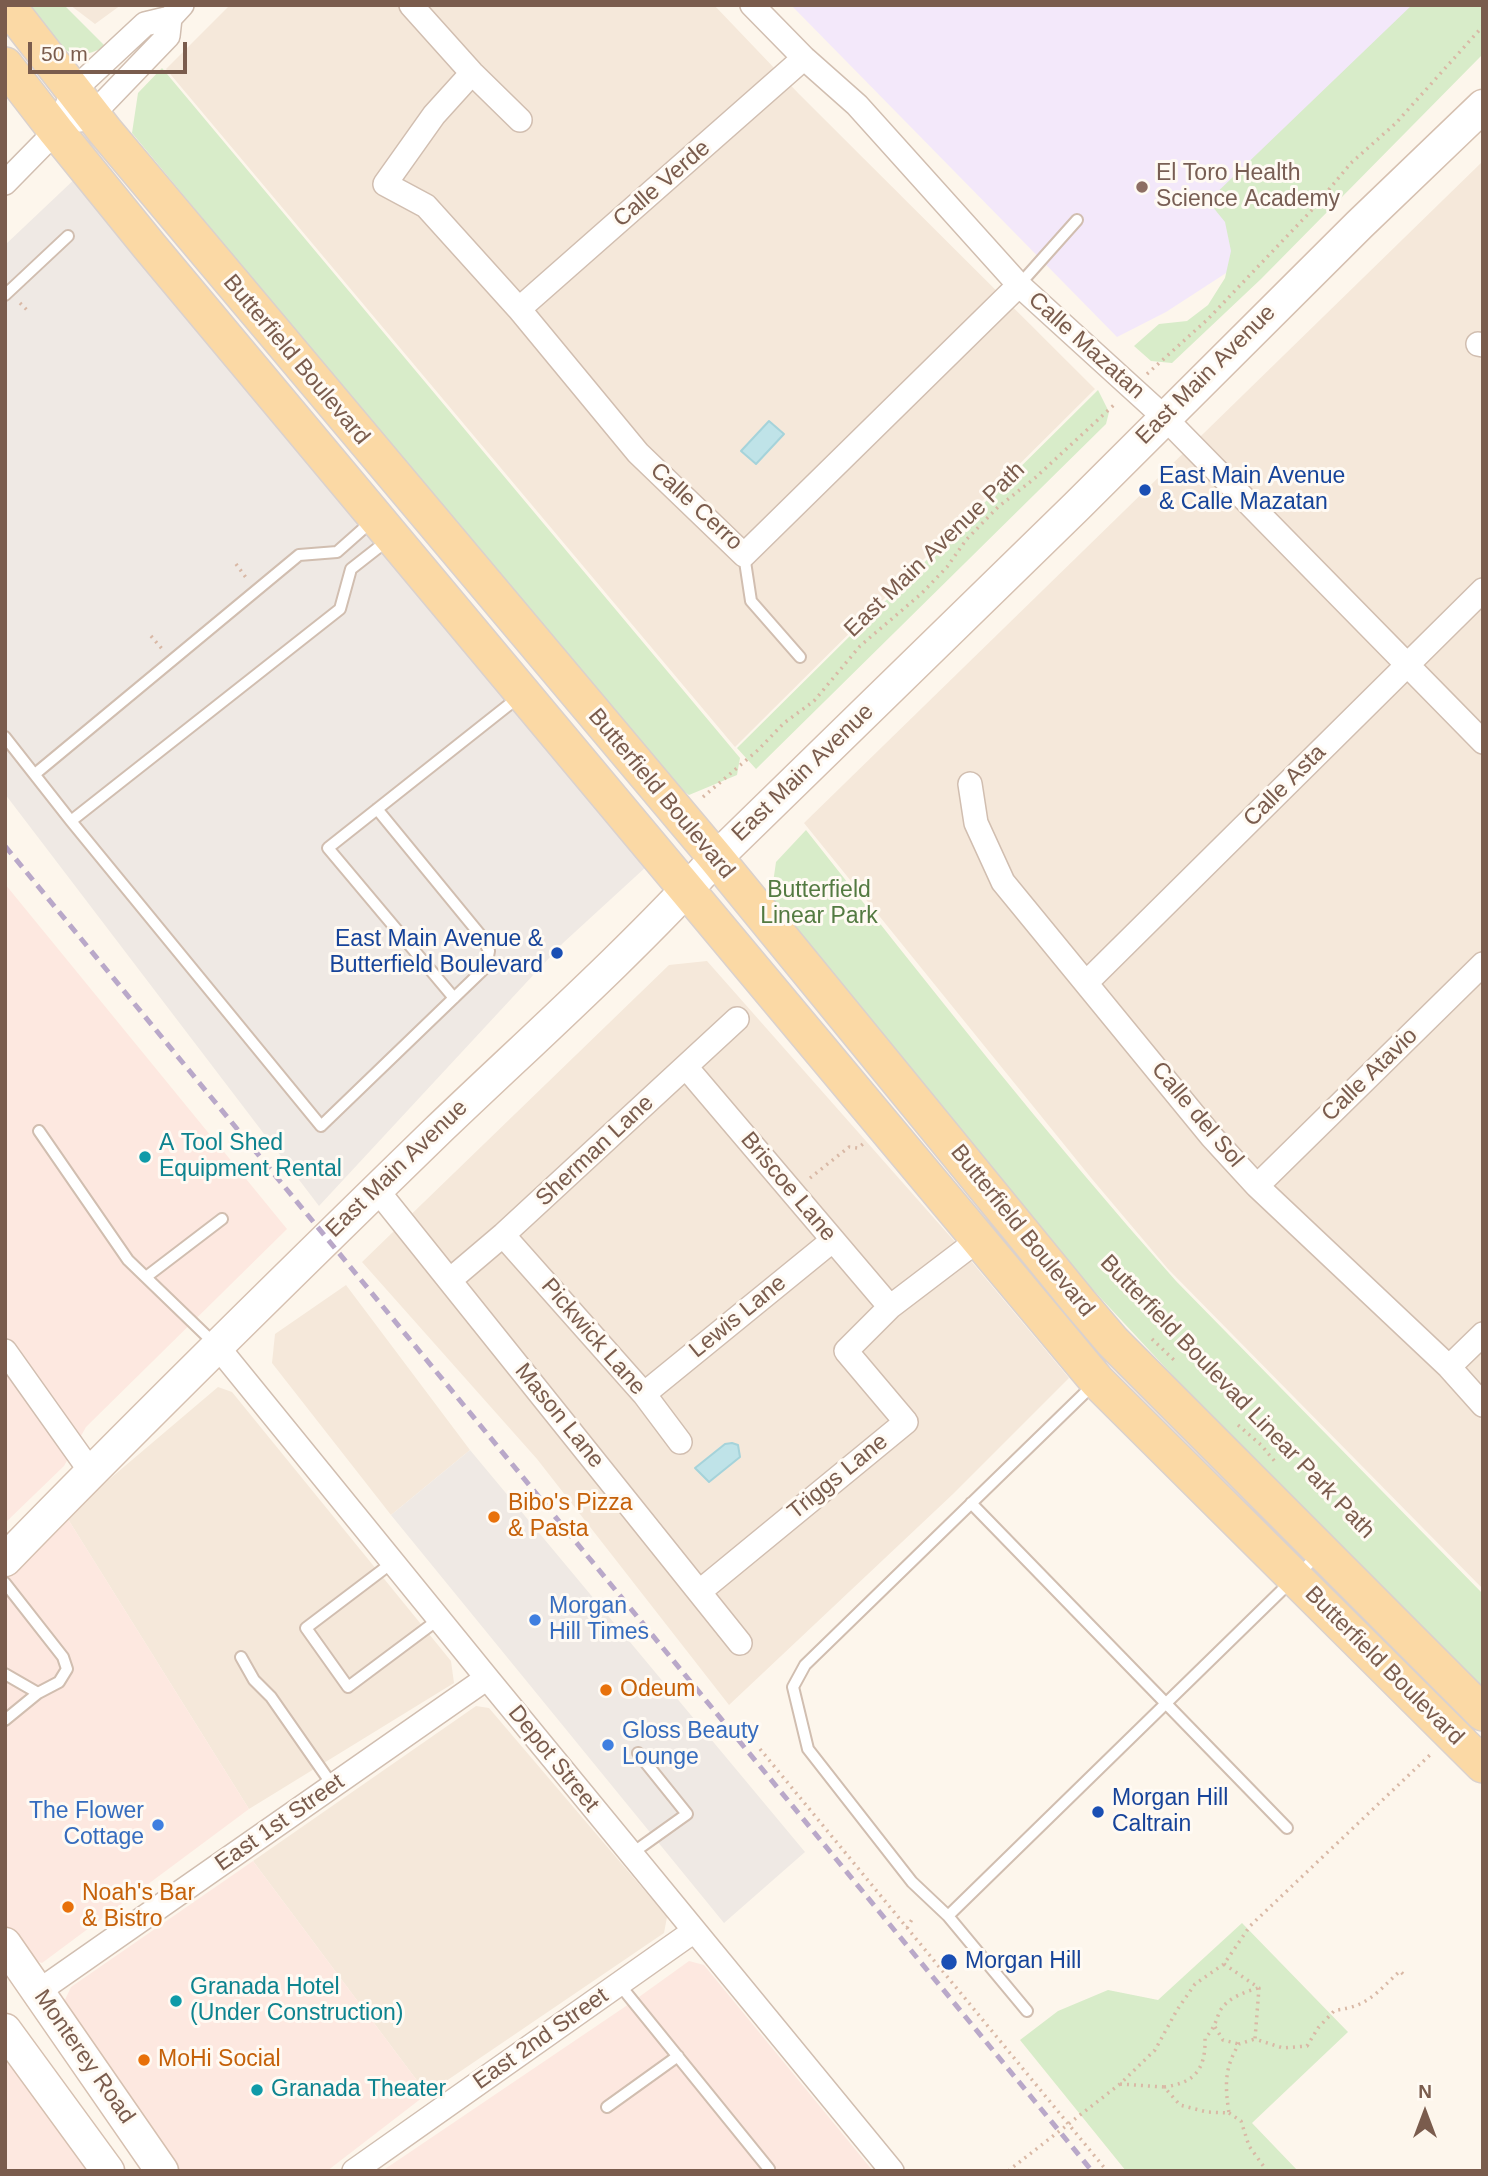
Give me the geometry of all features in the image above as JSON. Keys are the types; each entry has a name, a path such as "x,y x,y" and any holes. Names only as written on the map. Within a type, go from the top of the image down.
{"main road":[{"name":"Butterfield Boulevard","path":"7,5 82,103 716,858 1112,1342 1483,1713"},
{"name":"Butterfield Boulevard","path":"5,65 55,131 1097,1381 1483,1765"},
{"name":"East Main Avenue","path":"9,1549 687,890 716,858 1483,106"},
{"name":"Monterey Road","path":"5,1944 162,2171"},
{"name":"Monterey Road","path":"5,2030 108,2171"}],"street":[{"path":"411,5 472,73 520,120"},
{"name":"Calle Mazatan","path":"752,5 804,58 857,105 1019,285 1164,417 1483,742"},
{"path":"5,183 82,103 145,24 176,11"},
{"name":"Calle Verde","path":"519,309 804,58"},
{"name":"Calle Cerro","path":"472,73 434,116 385,184 426,206 519,309 638,453 744,555 1019,285"},
{"name":"Calle Asta","path":"1087,982 1483,590"},
{"name":"Calle del Sol","path":"970,784 976,823 1003,882 1212,1137 1257,1185 1449,1367 1483,1405"},
{"name":"Calle Atavio","path":"1257,1185 1483,964"},
{"name":"Sherman Lane","path":"450,1280 503,1235 737,1019"},
{"name":"Briscoe Lane","path":"686,1067 890,1307"},
{"name":"Mason Lane","path":"377,1190 740,1643"},
{"name":"Pickwick Lane","path":"503,1235 644,1394 680,1442"},
{"name":"Lewis Lane","path":"644,1394 833,1240"},
{"path":"890,1307 978,1240"},
{"name":"Triggs Lane","path":"699,1592 906,1422 846,1351 890,1307"},
{"path":"1449,1367 1483,1334"},
{"name":"Depot Street","path":"217,1346 892,2171"},
{"path":"5,1351 91,1472"},
{"name":"East 1st Street","path":"39,1991 487,1678"},
{"name":"East 2nd Street","path":"354,2171 694,1931"}],"lane":[{"path":"1019,285 1077,220"},
{"path":"8,287 68,236"},
{"path":"35,774 299,555 337,552 385,526"},
{"path":"71,821 340,610 351,569 385,526"},
{"path":"337,552 351,569"},
{"path":"744,555 751,601 800,657"},
{"path":"454,998 328,848 524,693"},
{"path":"5,737 321,1126 486,967 489,951 482,937 377,809"},
{"path":"39,1131 128,1260 217,1346"},
{"path":"146,1278 222,1219"},
{"path":"1027,2011 948,1916 912,1882 808,1749 793,1686 805,1665 1097,1381"},
{"path":"971,1503 1287,1828"},
{"path":"948,1916 1322,1551"},
{"path":"393,1563 306,1628 348,1687 439,1619"},
{"path":"5,1583 64,1657 66,1669 59,1682 38,1692 5,1720"},
{"path":"241,1657 254,1680 271,1697 333,1786"},
{"path":"5,1674 38,1692"},
{"path":"631,1854 687,1814 638,1753"},
{"path":"620,1983 769,2169 766,2171"},
{"path":"607,2107 678,2056"}],"path":[{"name":"East Main Avenue Path","path":"703,797 758,750 784,723 814,701 860,646 921,594 998,507 1035,478 1209,319 1311,211 1351,163 1396,123 1483,26"},
{"path":"803,1184 849,1147 858,1148 865,1143"},
{"name":"Butterfield Boulevad Linear Park Path","path":"1151,1338 1181,1368"},
{"name":"Butterfield Boulevad Linear Park Path","path":"1233,1422 1261,1445 1279,1467"},
{"path":"760,1749 1107,2171"},
{"path":"1008,2171 1121,2084 1155,2050 1195,1983 1224,1964 1250,1926 1432,1752"},
{"path":"907,1928 914,1916"},
{"path":"1224,1964 1259,1988"},
{"path":"1215,2027 1223,2040 1239,2044 1255,2039 1283,2048 1307,2046 1318,2028 1335,2010 1354,2008 1366,2003 1400,1971 1406,1977"},
{"path":"1121,2084 1164,2087 1180,2085 1199,2072 1205,2054 1205,2038 1215,2027 1220,2010 1240,1993 1259,1988"},
{"path":"1255,2039 1259,1988"},
{"path":"1229,2113 1225,2087 1229,2060 1239,2044"},
{"path":"1164,2087 1180,2105 1207,2112 1229,2113 1241,2121 1249,2146 1267,2171"}],"shaded area":[{"path":"70,5 121,5 95,24"},
{"path":"230,5 714,5 799,94 1095,389 735,747 166,69"},
{"name":"El Toro Health Science Academy","path":"791,5 1483,5 1483,11 1240,264 1166,312 1117,337"},
{"path":"1483,161 1483,1589 1168,1269 804,823"},
{"path":"80,174 647,866 563,943 319,1206 5,794 5,245"},
{"path":"5,884 287,1229 86,1427 64,1466 5,1523"},
{"path":"707,961 956,1243 1069,1378 953,1494 729,1705 537,1459 362,1262 669,965"},
{"path":"346,1285 470,1450 391,1515 272,1363 275,1334"},
{"path":"218,1387 232,1392 451,1661 454,1683 249,1809 66,1516"},
{"path":"470,1450 805,1852 724,1923 391,1515"},
{"path":"66,1516 249,1809 42,1963 22,1956 5,1931 5,1577"},
{"path":"476,1706 489,1708 667,1917 664,1933 427,2094 253,1861"},
{"path":"253,1861 427,2094 327,2171 179,2171 63,2004 71,1987"},
{"path":"689,1961 704,1965 873,2171 382,2171 632,2002"},
{"path":"5,2056 90,2171 5,2171"}],"green space":[{"path":"28,5 64,5 105,46 91,53 69,51 51,37"},
{"path":"1412,5 1483,5 1483,54 1261,279 1172,363 1151,361 1134,346 1159,324 1187,321 1208,305 1225,278 1231,251 1225,222 1208,201"},
{"path":"162,68 740,758 737,775 689,795 666,778 132,133 138,93"},
{"path":"1098,390 1109,412 1106,424 756,769 737,748"},
{"name":"Butterfield Linear Park","path":"806,830 1034,1115 1176,1281 1483,1594 1483,1693 1189,1393 1057,1251 774,908 776,862"},
{"path":"1242,1923 1348,2032 1252,2123 1298,2171 1126,2171 1020,2040 1058,2011 1108,1990 1158,2000"}],"water":[{"path":"769,421 784,434 756,464 741,451"},
{"path":"725,1444 738,1445 740,1457 709,1482 695,1468"}],"railway":[{"path":"5,846 1092,2171"}],"place":[{"name":"El Toro Health Science Academy","path":"1142,187"},
{"name":"East Main Avenue & Calle Mazatan","path":"1145,490"},
{"name":"East Main Avenue & Butterfield Boulevard","path":"557,953"},
{"name":"A Tool Shed Equipment Rental","path":"145,1157"},
{"name":"Bibo's Pizza & Pasta","path":"494,1517"},
{"name":"Morgan Hill Times","path":"535,1620"},
{"name":"Odeum","path":"606,1690"},
{"name":"Gloss Beauty Lounge","path":"608,1745"},
{"name":"Morgan Hill Caltrain","path":"1098,1812"},
{"name":"The Flower Cottage","path":"158,1825"},
{"name":"Noah's Bar & Bistro","path":"68,1907"},
{"name":"Morgan Hill","path":"949,1962"},
{"name":"Granada Hotel (Under Construction)","path":"176,2001"},
{"name":"MoHi Social","path":"144,2060"},
{"name":"Granada Theater","path":"257,2090"}]}
